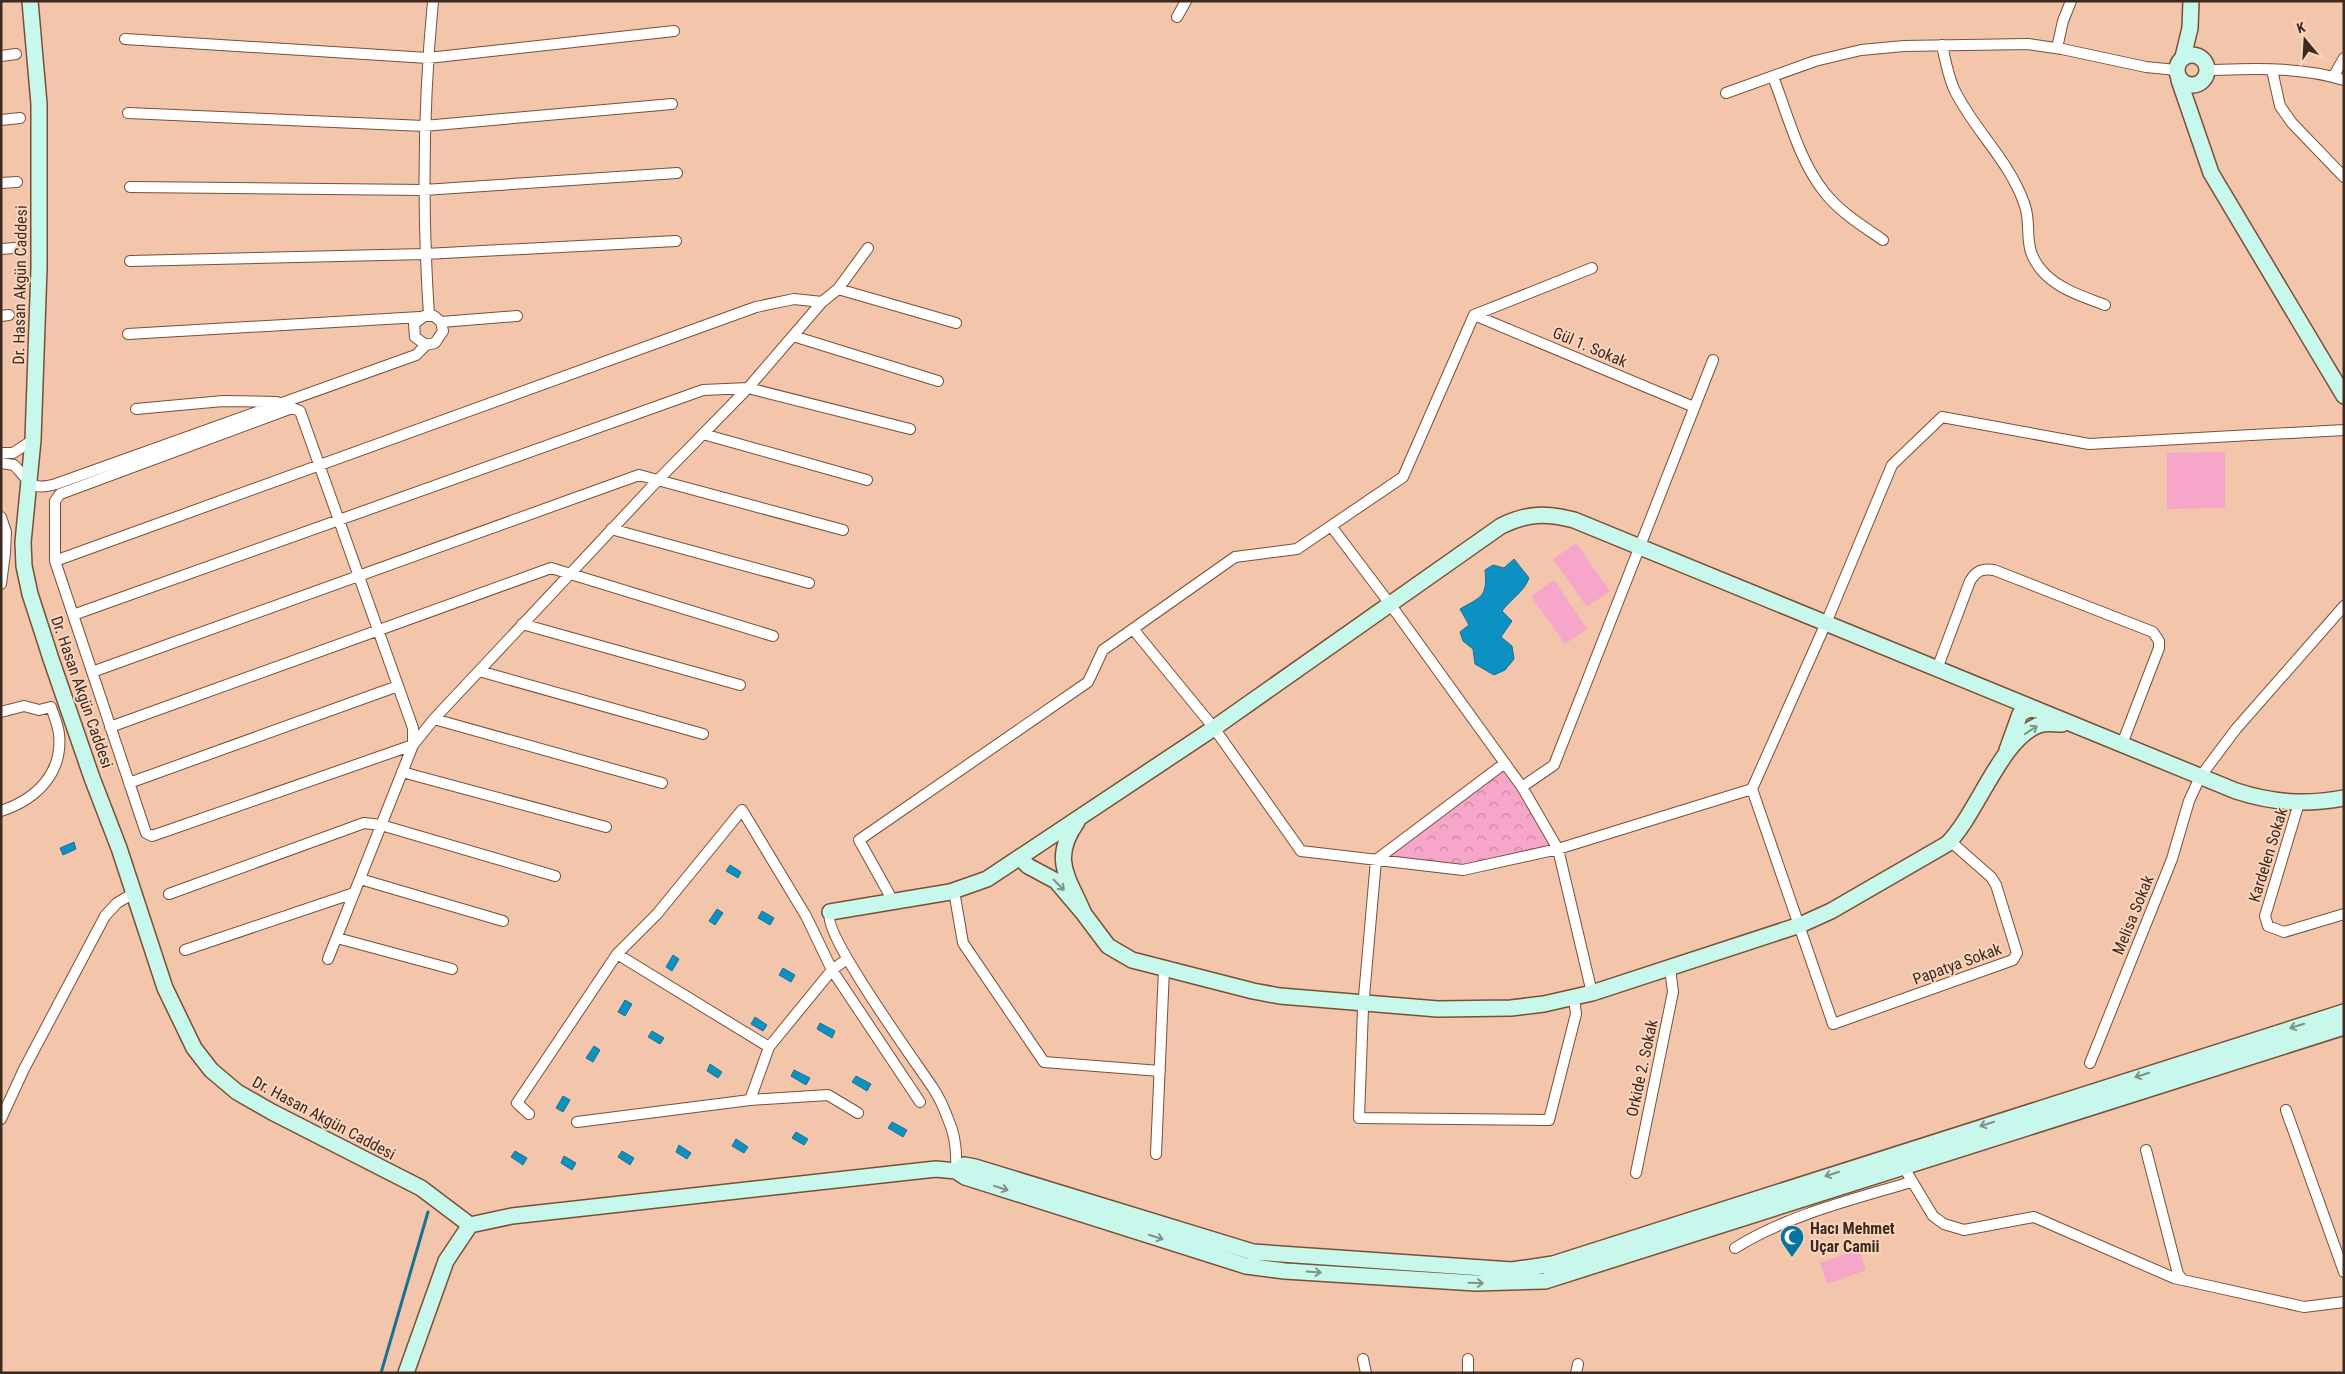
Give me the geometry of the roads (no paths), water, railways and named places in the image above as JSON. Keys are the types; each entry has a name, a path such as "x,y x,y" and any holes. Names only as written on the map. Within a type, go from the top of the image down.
{"street":[{"name":"Dr. Hasan Akgün Caddesi","path":"30,1 39,104 38,268 33,440 23,542 24,566 30,594 134,893 164,988 194,1048 211,1070 237,1092 272,1112 421,1188 470,1225"},
{"path":"425,316 424,126 433,1"},
{"path":"1177,17 1186,1"},
{"path":"2057,48 2063,22 2071,1"},
{"path":"2191,1 2190,28 2184,66 2196,123 2211,173 2344,396"},
{"path":"125,39 428,58 674,31"},
{"path":"1726,93 1815,61 1861,50 1942,45 2028,44 2057,48 2146,67 2184,66 2205,63 2206,74 2198,94 2196,123"},
{"path":"1942,45 1947,71 1954,88 1990,141 2024,203 2029,248 2033,257 2044,273 2065,289 2105,305"},
{"path":"1,56 16,54"},
{"path":"2184,66 2193,86 2206,74 2272,70 2299,70 2339,79 2344,58"},
{"path":"2272,70 2280,106 2292,123 2344,177"},
{"path":"1773,77 1813,176 1826,194 1844,212 1883,240"},
{"path":"128,113 424,126 672,104"},
{"path":"1,120 20,118"},
{"path":"130,187 424,190 676,173"},
{"path":"1,183 17,182"},
{"path":"130,261 425,254 676,241"},
{"path":"1,249 14,248"},
{"path":"328,959 413,744 522,624 748,388 822,302 838,289 868,248"},
{"path":"893,901 859,840 1088,682 1103,650 1235,557 1297,549 1403,477 1474,315 1592,268"},
{"path":"838,289 956,323"},
{"path":"55,560 756,307 794,299 822,302"},
{"name":"Gül 1. Sokak","path":"1474,315 1694,407"},
{"path":"425,316 414,324 413,333 418,341 426,345"},
{"path":"128,334 425,316 441,322 517,316"},
{"path":"1,463 14,465 29,484 42,488 56,484 416,355 426,345 439,340 443,331 441,322"},
{"path":"793,336 938,381"},
{"path":"1522,787 1554,765 1713,360"},
{"path":"73,615 703,390 748,388 910,429"},
{"path":"136,409 223,401 283,402"},
{"path":"292,408 300,411 413,728 413,744 152,836 146,833 55,560 55,501 60,494 292,408"},
{"path":"1800,926 1752,789 1826,623 1892,465 1942,418 2089,444 2344,430"},
{"path":"704,434 867,480"},
{"path":"1,453 13,453 33,440"},
{"path":"92,672 639,474 843,530"},
{"path":"956,1171 957,1152 949,1120 934,1090 847,959 829,919 830,912 954,891 987,878 1033,850 1214,728 1501,526 1530,515 1559,516 1826,623 2200,777 2262,799 2299,803 2344,798"},
{"path":"1,517 6,532 1,584"},
{"path":"1331,526 1390,604 1522,787 1558,849 1592,993"},
{"path":"611,530 809,584"},
{"path":"110,727 551,568 773,636"},
{"path":"1937,669 1970,581 1974,574 1986,569 1994,570 2153,632 2159,641 2159,648 2122,744"},
{"name":"Melisa Sokak","path":"2090,1063 2172,859 2189,801 2200,777 2236,728 2344,606"},
{"path":"522,624 740,685"},
{"path":"1133,629 1214,728 1301,851 1464,870 1558,849 1752,789"},
{"path":"479,671 703,734"},
{"path":"129,783 398,686"},
{"path":"1986,689 2007,710 2011,737"},
{"path":"1,712 24,706 39,710 51,707 59,733 58,756 48,780 24,802 1,811"},
{"path":"2001,762 2020,714 2029,709 2036,710"},
{"path":"434,719 662,783"},
{"path":"1020,858 1028,866 1056,881 1108,946 1118,954 1132,960 1280,996 1476,1010 1511,1008 1574,998 1592,993 1800,926 1924,858 1950,841 2001,762 2025,734 2040,724 2074,725"},
{"path":"1505,763 1376,860 1364,1003 1359,1118 1549,1120 1576,1014 1574,998"},
{"path":"402,772 606,827"},
{"name":"Kardelen Sokak","path":"2299,803 2265,916 2268,926 2284,932 2344,914"},
{"path":"530,1114 517,1102 617,954 657,914 742,810 806,916 832,970 920,1102"},
{"path":"1063,866 1063,851 1068,836 1080,818"},
{"path":"169,894 364,824 381,825 555,876"},
{"name":"Papatya Sokak","path":"1800,926 1833,1024 2013,960 2018,953 1996,885 1991,878 1950,841"},
{"path":"1033,850 1041,848 1055,850 1084,914"},
{"path":"360,879 503,922"},
{"path":"954,891 963,943 1044,1062 1160,1071"},
{"path":"185,950 354,892"},
{"path":"1,1118 24,1069 105,916 117,903 134,893"},
{"path":"336,938 452,969"},
{"path":"617,954 769,1047"},
{"path":"750,1100 769,1047 832,970 847,959"},
{"name":"Orkide 2. Sokak","path":"1636,1173 1673,992 1670,968"},
{"path":"1156,1154 1164,969"},
{"path":"406,1373 446,1262 470,1225 512,1216 936,1169 956,1171 965,1177 1246,1266 1285,1271 1414,1279 1516,1284 1545,1281 1587,1260 2344,1012"},
{"path":"1587,1260 1904,1166 2344,1027"},
{"path":"577,1122 750,1100 828,1095 858,1113"},
{"path":"2286,1110 2344,1272"},
{"path":"2146,1150 2178,1274 2183,1280"},
{"path":"1904,1166 1911,1182 1933,1216 1944,1224 1964,1230 2034,1217 2174,1278 2304,1307 2344,1302"},
{"path":"1735,1248 1754,1236 1810,1213 1911,1182"},
{"path":"1363,1358 1366,1373"},
{"path":"1468,1359 1468,1373"}],"water":[{"path":"1514,559 1529,578 1521,591 1502,611 1512,621 1501,637 1512,646 1514,659 1505,670 1494,675 1475,664 1473,649 1463,641 1460,632 1469,625 1460,609 1481,596 1485,586 1485,570 1493,565 1504,568"},
{"path":"74,842 76,849 63,855 60,848"},
{"path":"730,865 741,872 738,878 726,871"},
{"path":"717,909 723,913 715,925 709,921"},
{"path":"762,911 774,918 770,925 758,918"},
{"path":"673,955 679,959 672,971 666,967"},
{"path":"783,968 795,975 791,982 779,975"},
{"path":"625,1000 632,1004 625,1016 618,1012"},
{"path":"755,1017 767,1025 763,1031 751,1024"},
{"path":"820,1023 835,1031 832,1038 817,1029"},
{"path":"652,1031 664,1038 660,1044 648,1037"},
{"path":"594,1046 600,1050 593,1062 586,1058"},
{"path":"710,1064 722,1072 718,1078 707,1071"},
{"path":"794,1070 810,1078 806,1085 791,1076"},
{"path":"856,1076 871,1084 867,1091 852,1082"},
{"path":"563,1096 570,1100 563,1112 556,1108"},
{"path":"892,1122 907,1130 903,1137 888,1128"},
{"path":"796,1132 808,1139 804,1145 792,1138"},
{"path":"736,1139 748,1147 744,1153 732,1146"},
{"path":"679,1145 691,1153 687,1159 676,1152"},
{"path":"515,1151 527,1158 523,1165 511,1157"},
{"path":"622,1151 634,1158 630,1165 618,1157"},
{"path":"564,1156 576,1163 572,1170 561,1163"}],"waterway":[{"path":"381,1373 428,1212"}],"place":[{"name":"Hacı Mehmet Uçar Camii","path":"1792,1258"}]}
